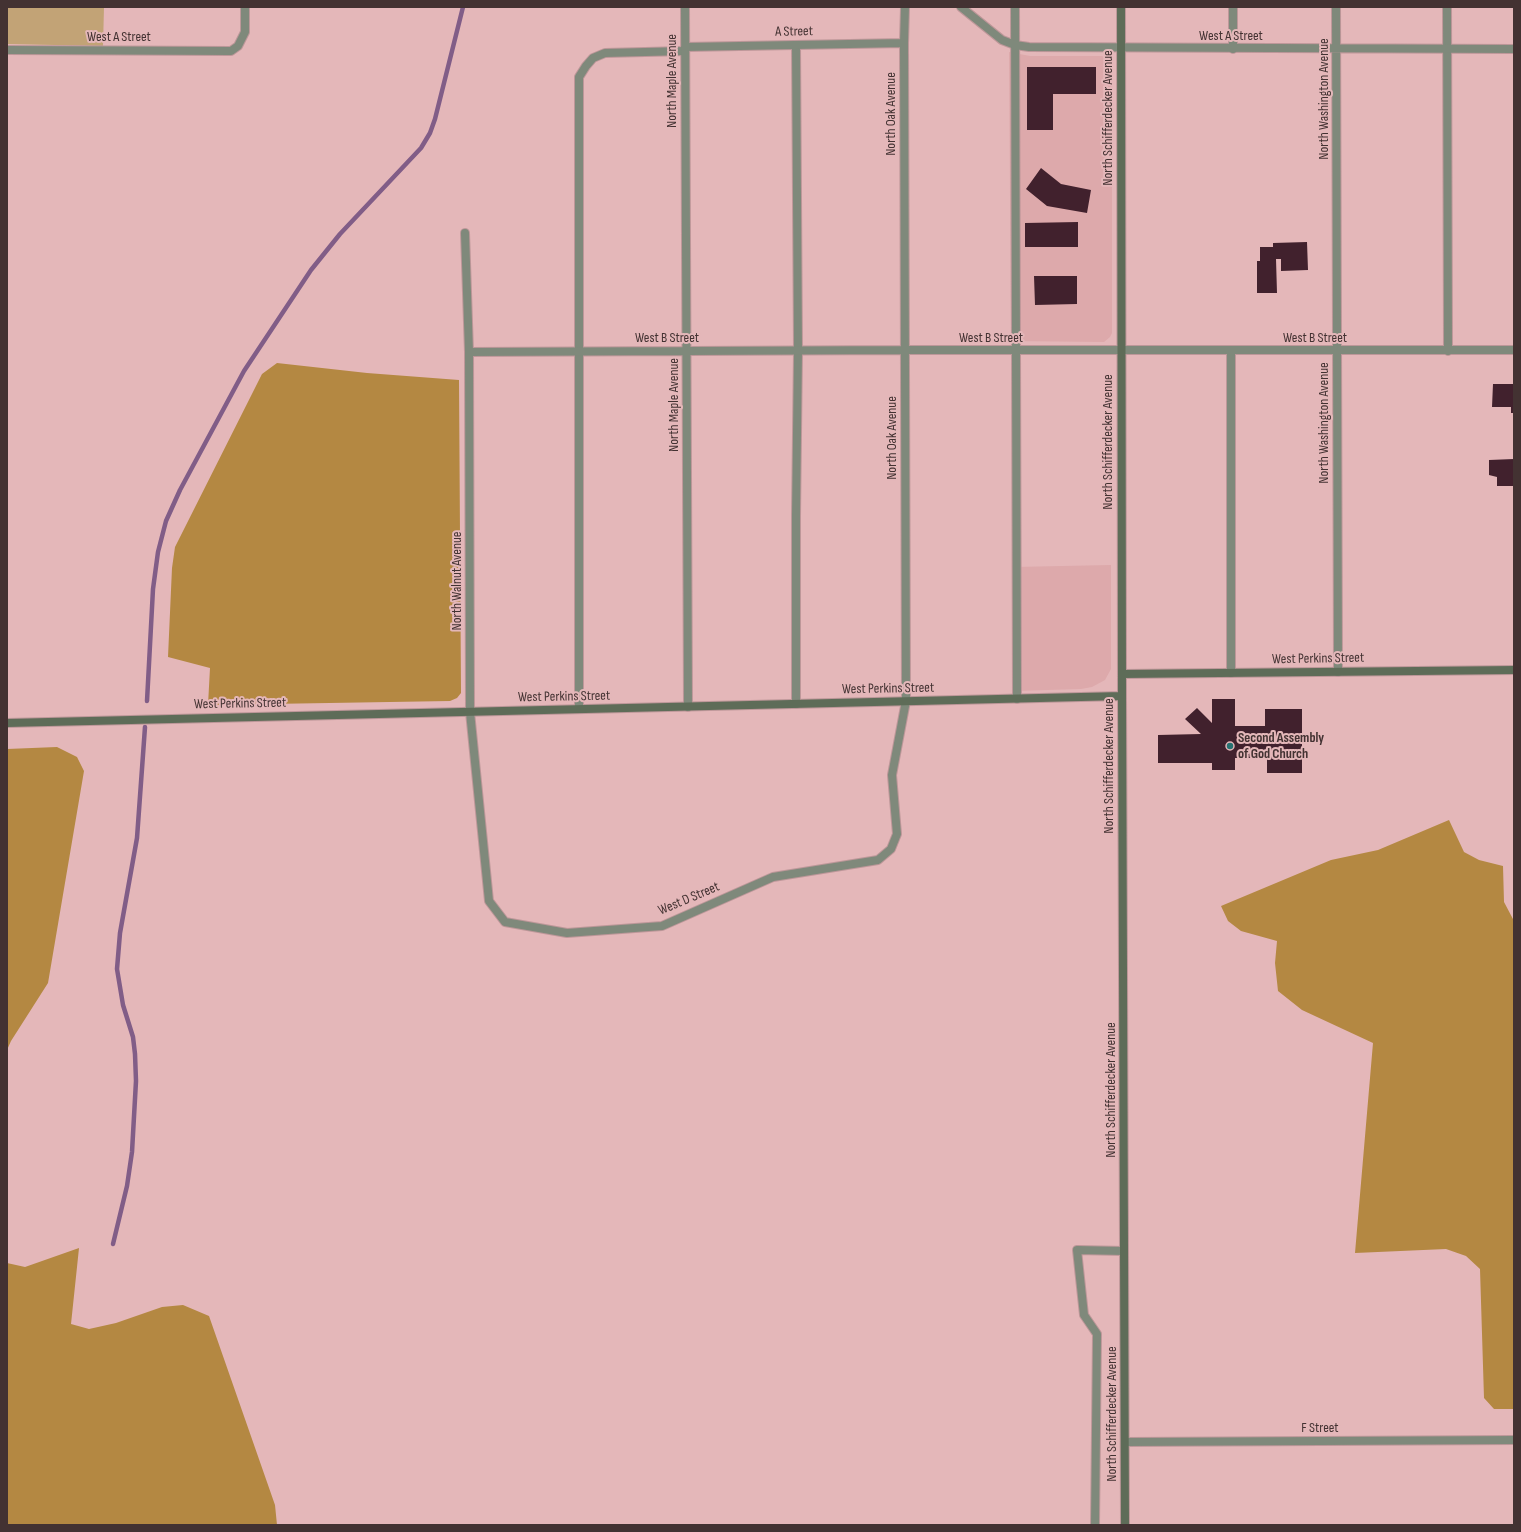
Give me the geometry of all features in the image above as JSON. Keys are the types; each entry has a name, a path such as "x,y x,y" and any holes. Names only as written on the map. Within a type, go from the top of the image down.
{"main road":[{"name":"North Schifferdecker Avenue","path":"1121,7 1122,696 1126,1442 1125,1525"},
{"name":"West Perkins Street","path":"1122,674 1514,670"},
{"name":"West Perkins Street","path":"7,723 1122,696"}],"street":[{"name":"West A Street","path":"7,50 231,51 238,46 245,32 245,7"},
{"name":"North Maple Avenue","path":"684,7 688,707"},
{"name":"North Oak Avenue","path":"878,860 891,849 897,834 892,775 906,702 905,7"},
{"name":"West A Street","path":"961,7 1002,40 1029,48 1514,49"},
{"path":"1015,7 1017,699"},
{"path":"1233,7 1233,49"},
{"name":"North Washington Avenue","path":"1336,7 1338,672"},
{"path":"1447,7 1448,351"},
{"name":"A Street","path":"579,709 580,77 586,66 593,58 605,53 796,45 904,43"},
{"path":"796,45 798,351 796,704"},
{"name":"North Walnut Avenue","path":"465,233 469,352 470,712 489,901 505,922"},
{"name":"West B Street","path":"469,352 1514,350"},
{"path":"1231,351 1232,673"},
{"name":"West D Street","path":"505,922 567,933 662,926 773,877 878,860"},
{"path":"1094,1525 1097,1334 1084,1315 1077,1250 1124,1251"},
{"name":"F Street","path":"1126,1442 1514,1440"}],"shaded area":[{"path":"7,7 104,7 103,46 7,44"},
{"path":"1009,52 1030,56 1102,56 1110,61 1112,68 1112,333 1104,342 1011,341"},
{"path":"277,363 367,373 459,380 461,693 457,698 450,701 208,705 210,668 168,657 172,568 175,547 262,374"},
{"path":"1111,565 1111,669 1105,680 1092,687 1081,689 1014,691 1014,567"},
{"path":"57,747 77,757 84,771 48,983 11,1041 7,1050 7,749"},
{"path":"1449,820 1464,852 1479,860 1503,866 1504,902 1514,921 1514,1409 1494,1409 1484,1398 1480,1269 1466,1256 1446,1249 1355,1253 1373,1043 1302,1010 1278,991 1275,963 1277,941 1241,931 1228,921 1221,906 1331,860 1378,850"},
{"path":"79,1248 71,1324 89,1329 116,1323 162,1307 183,1305 209,1316 275,1505 277,1525 7,1525 7,1263 25,1267"}],"building":[{"path":"1027,67 1096,67 1096,94 1053,94 1053,130 1027,130"},
{"path":"1041,168 1061,184 1091,190 1087,213 1047,206 1026,189"},
{"path":"1078,222 1078,247 1025,247 1025,223"},
{"path":"1307,242 1308,270 1281,271 1281,259 1276,259 1277,293 1257,293 1257,261 1260,261 1260,247 1273,247 1273,243"},
{"path":"1034,276 1077,276 1077,304 1035,305"},
{"path":"1493,384 1514,384 1514,413 1511,413 1511,407 1492,407"},
{"path":"1514,459 1514,486 1497,486 1497,477 1489,475 1489,460"},
{"name":"Second Assembly of God Church","path":"1212,699 1235,699 1235,726 1265,726 1265,709 1302,709 1302,773 1267,773 1267,758 1235,758 1235,770 1212,770 1212,763 1158,763 1158,735 1201,734 1185,719 1197,708 1212,723"}],"waterway":[{"path":"147,701 153,589 158,552 166,521 180,490 244,371 311,270 340,234 421,148 430,133 435,119 463,7"},
{"path":"113,1244 127,1186 132,1152 136,1081 135,1054 133,1037 123,1005 117,969 120,933 137,838 145,727"}],"place":[{"name":"Second Assembly of God Church","path":"1230,746"}]}
